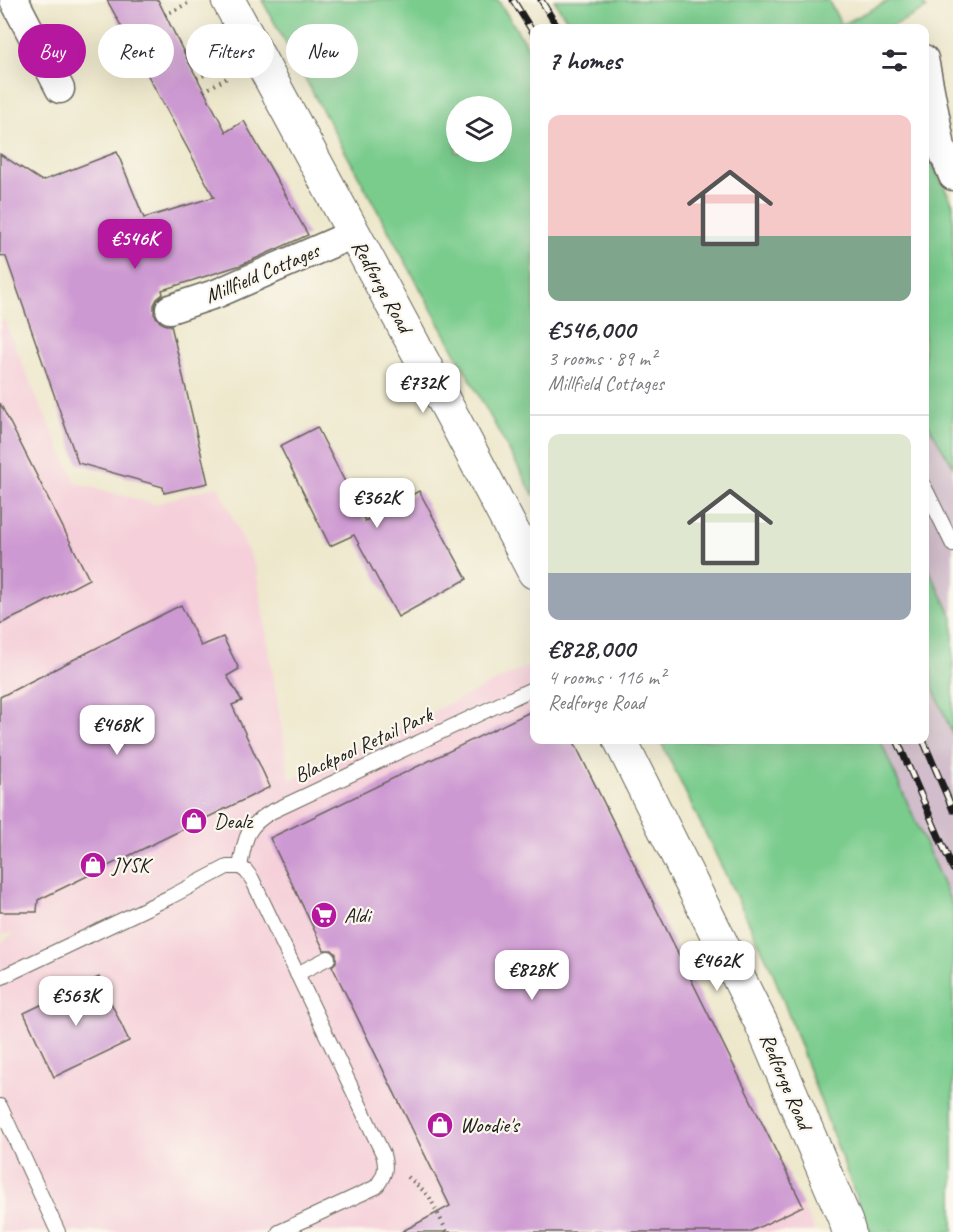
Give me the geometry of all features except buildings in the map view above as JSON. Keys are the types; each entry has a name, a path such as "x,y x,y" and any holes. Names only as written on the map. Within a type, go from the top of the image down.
{"street":[{"path":"14,0 60,89"},
{"name":"Redforge Road","path":"228,0 530,564"},
{"path":"929,85 941,147 953,176"},
{"name":"Millfield Cottages","path":"170,309 218,293 353,234"},
{"name":"Redforge Road","path":"622,744 762,1025 849,1232"}],"lane":[{"path":"929,496 953,546"},
{"name":"Blackpool Retail Park","path":"240,867 247,834 258,820 271,812 530,690"},
{"path":"0,978 170,897 227,867 240,867 246,871 252,879 386,1164 383,1177 376,1187 279,1232"},
{"path":"297,974 328,958"},
{"path":"0,1106 58,1232"}],"path":[{"path":"165,15 188,3"},
{"path":"204,91 227,78"},
{"path":"383,1154 429,1196 447,1232"}],"shaded area":[{"path":"929,188 953,234 953,1007 818,744 929,744"},
{"path":"4,320 76,483 154,504 218,486 256,569 290,780 530,665 530,744 575,744 815,1232 0,1232 0,943 16,933 0,934 0,321"}],"green space":[{"path":"262,0 498,0 530,51 530,489 305,78 358,78 358,24 286,24 286,44"},
{"path":"554,0 828,0 841,24 569,24"},
{"path":"890,0 921,0 926,9 897,24 844,24"},
{"path":"929,158 953,204 953,466 929,426"},
{"path":"929,570 953,618 953,735 933,688 930,657"},
{"path":"662,744 882,744 953,907 953,1232 869,1232 772,970"}],"railway":[{"path":"513,0 530,28"},
{"path":"541,0 556,24"},
{"path":"899,744 953,869"},
{"path":"925,744 953,810"}],"place":[{"name":"Dealz","path":"194,821"},
{"name":"JYSK","path":"93,865"},
{"name":"Aldi","path":"324,915"},
{"name":"Woodie's","path":"440,1125"}]}
